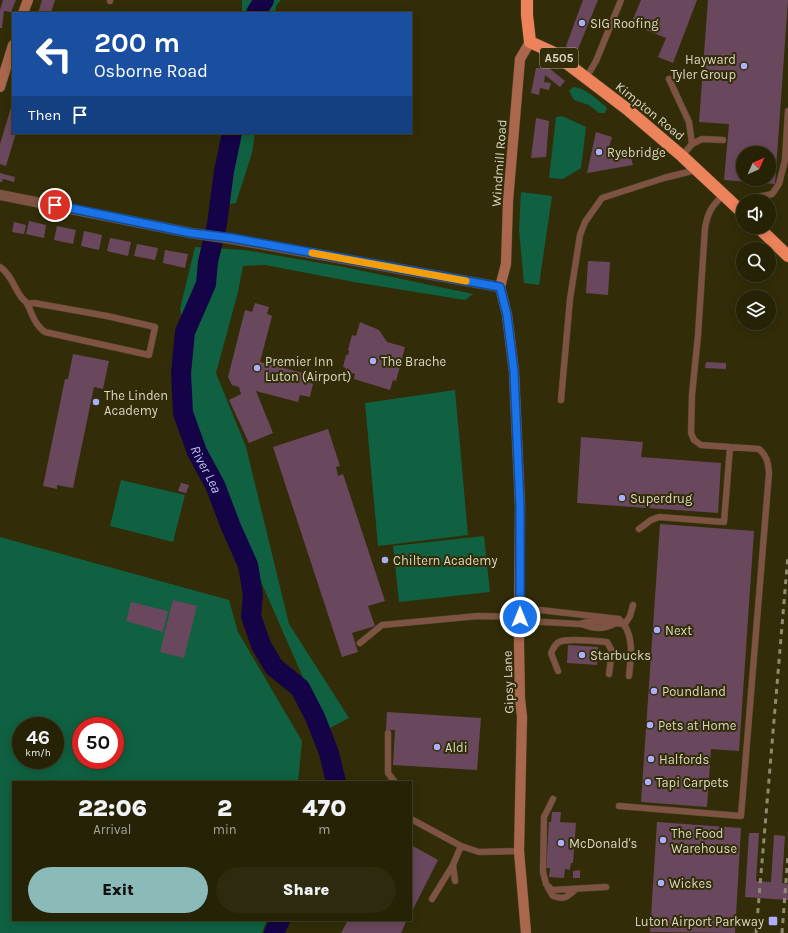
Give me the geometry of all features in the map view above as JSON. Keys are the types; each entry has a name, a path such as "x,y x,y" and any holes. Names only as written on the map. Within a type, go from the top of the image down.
{"highway":[{"name":"A505","path":"527,0 530,42"},
{"name":"Kimpton Road","path":"530,42 552,52 643,122 736,205"},
{"path":"765,234 788,256"}],"main road":[{"path":"23,12 28,0"},
{"name":"Windmill Road","path":"500,287 506,264 508,201 520,59 530,42"},
{"path":"0,87 12,48"},
{"name":"Gipsy Lane","path":"500,287 507,315 514,372 520,506 520,698 522,717 519,852 526,933"}],"street":[{"path":"0,195 191,233 232,238 500,287"}],"lane":[{"path":"586,78 596,61 621,0"},
{"path":"669,79 689,122 692,144"},
{"path":"772,194 779,184 785,160 788,111"},
{"path":"682,156 692,144 702,139 723,140"},
{"path":"561,400 570,299 580,235 584,222 602,198 664,178 698,170"},
{"path":"619,806 741,816 769,473 767,460 759,448 701,445 694,440 691,433 692,395 698,335 705,228 707,215 713,205 724,194"},
{"path":"0,267 9,275 22,298 28,304 29,311 38,326 45,332 149,355 155,328 107,316 34,302 28,304"},
{"path":"639,529 651,520 659,517 724,522 730,447"},
{"path":"625,624 630,616 633,605"},
{"path":"520,617 540,610 619,619 625,624 629,631 631,642 629,676"},
{"path":"360,643 382,625 478,616 520,617 537,622 579,624 591,627 607,628 616,623 625,624"},
{"path":"558,671 551,652 557,643 563,640 592,641 607,642 612,651 609,674"},
{"path":"388,733 388,772 394,781"},
{"path":"553,799 544,817 543,872 546,884 553,896 562,899 576,889"},
{"path":"412,820 461,846 479,852 519,852"},
{"path":"432,899 453,866 461,846"},
{"path":"453,866 455,881"},
{"path":"546,884 552,890 606,887"}],"green space":[{"path":"242,0 281,0 276,6 275,12 242,12"},
{"path":"573,87 583,90 596,98 607,108 605,113 599,113 589,105 574,100 569,91"},
{"path":"562,116 586,127 581,168 563,179 549,178 556,117"},
{"path":"225,134 255,134 252,153 236,203 225,205 215,203 216,182"},
{"path":"521,192 552,196 539,285 524,283 519,230"},
{"path":"195,247 245,250 344,267 473,294 465,300 354,282 265,265 243,266 238,292 216,373 246,447 289,624 349,718 326,730 191,422 176,345 182,317 180,309"},
{"path":"455,390 468,535 378,546 365,403"},
{"path":"121,480 185,495 173,542 110,526"},
{"path":"484,536 490,592 399,602 393,546"},
{"path":"0,537 229,600 238,632 302,741 298,781 12,781 12,921 267,921 262,933 0,933"}],"building":[{"path":"3,0 16,0 11,12 4,11 2,28 0,28 0,10"},
{"path":"42,0 55,0 51,12 38,12"},
{"name":"SIG Roofing","path":"583,0 598,0 576,54 566,46"},
{"path":"641,0 697,0 673,63 658,57 666,38 631,24"},
{"name":"Hayward Tyler Group","path":"708,0 788,0 776,170 776,146 736,146 736,181 724,180 729,124 699,122"},
{"path":"536,68 549,68 565,81 560,87 545,75 544,82 551,83 549,90 540,88 539,95 531,93"},
{"path":"12,104 12,134 16,134 6,166 0,164 0,144"},
{"path":"536,118 549,121 546,157 531,158"},
{"name":"Ryebridge","path":"596,132 612,137 607,154 629,151 633,165 587,173"},
{"path":"0,173 15,177 14,182 3,179 2,182 0,182"},
{"path":"29,221 46,225 44,238 26,234"},
{"path":"14,222 26,225 24,234 12,232"},
{"path":"57,226 76,230 73,244 54,240"},
{"path":"84,231 102,235 99,250 81,246"},
{"path":"110,238 131,242 128,256 107,251"},
{"path":"137,244 158,248 155,260 134,256"},
{"path":"165,250 188,254 185,268 163,263"},
{"path":"588,261 610,262 608,295 586,293"},
{"name":"Premier Inn Luton (Airport)","path":"255,303 269,307 267,314 272,316 260,362 307,374 305,381 313,384 310,397 300,395 298,402 256,391 273,433 249,443 229,400 241,394 239,387 232,385 228,377 245,310 252,312"},
{"name":"The Brache","path":"360,322 379,330 387,342 405,347 396,381 393,380 390,390 354,379 355,374 345,371 346,368 343,367 346,355 348,355 352,335 356,336"},
{"path":"73,354 109,361 103,389 94,387 73,488 57,485 57,489 43,486 65,379 68,379"},
{"path":"706,362 726,363 726,369 705,368"},
{"path":"328,429 340,466 336,467 338,476 343,474 385,601 368,606 375,626 352,633 358,652 342,657 273,447"},
{"path":"581,437 643,442 641,457 721,463 718,513 577,503"},
{"path":"181,483 189,485 186,493 178,491"},
{"path":"660,524 754,531 739,751 711,749 707,807 641,802"},
{"path":"173,600 197,606 184,658 160,652"},
{"path":"131,602 168,611 163,632 126,621"},
{"name":"Starbucks","path":"568,645 598,647 597,665 567,663"},
{"name":"Aldi","path":"387,712 481,718 477,770 393,765 395,730 386,730"},
{"name":"McDonald's","path":"552,812 561,812 560,822 576,823 573,863 571,863 570,870 565,869 564,878 549,877 550,868 546,868 549,822 551,822"},
{"path":"657,822 741,828 735,933 650,932"},
{"path":"749,833 759,833 756,881 771,882 774,835 785,836 782,883 788,884 788,900 745,897"},
{"path":"412,846 438,860 412,911"},
{"path":"580,870 580,878 573,878 573,871"},
{"path":"347,921 407,921 401,933 341,933"}],"waterway":[{"name":"River Lea","path":"257,12 264,0"},
{"name":"River Lea","path":"232,134 224,171 217,224 208,262 206,284 185,332 181,373 183,413 197,452 215,485 231,527 248,565 253,595 251,616 261,645 274,667 300,688 315,717 329,753 336,781"},
{"name":"River Lea","path":"274,933 280,921"}],"railway":[{"path":"756,933 788,555"},
{"path":"782,933 788,855"}],"slow traffic":[{"path":"312,253 466,281"}],"place":[{"name":"SIG Roofing","path":"582,23"},
{"name":"Hayward Tyler Group","path":"744,66"},
{"name":"Ryebridge","path":"599,152"},
{"name":"The Brache","path":"373,361"},
{"name":"Premier Inn Luton (Airport)","path":"257,368"},
{"name":"The Linden Academy","path":"96,402"},
{"name":"Superdrug","path":"622,498"},
{"name":"Chiltern Academy","path":"385,560"},
{"name":"Next","path":"657,630"},
{"name":"Starbucks","path":"582,655"},
{"name":"Poundland","path":"654,691"},
{"name":"Pets at Home","path":"650,725"},
{"name":"Aldi","path":"437,747"},
{"name":"Halfords","path":"651,759"},
{"name":"Tapi Carpets","path":"648,782"},
{"name":"The Food Warehouse","path":"663,840"},
{"name":"McDonald's","path":"561,843"},
{"name":"Wickes","path":"661,883"},
{"name":"Luton Airport Parkway","path":"773,921"}],"route":[{"path":"55,205 126,221 191,233 232,238 500,287 507,315 514,372 520,506 520,617"}]}
